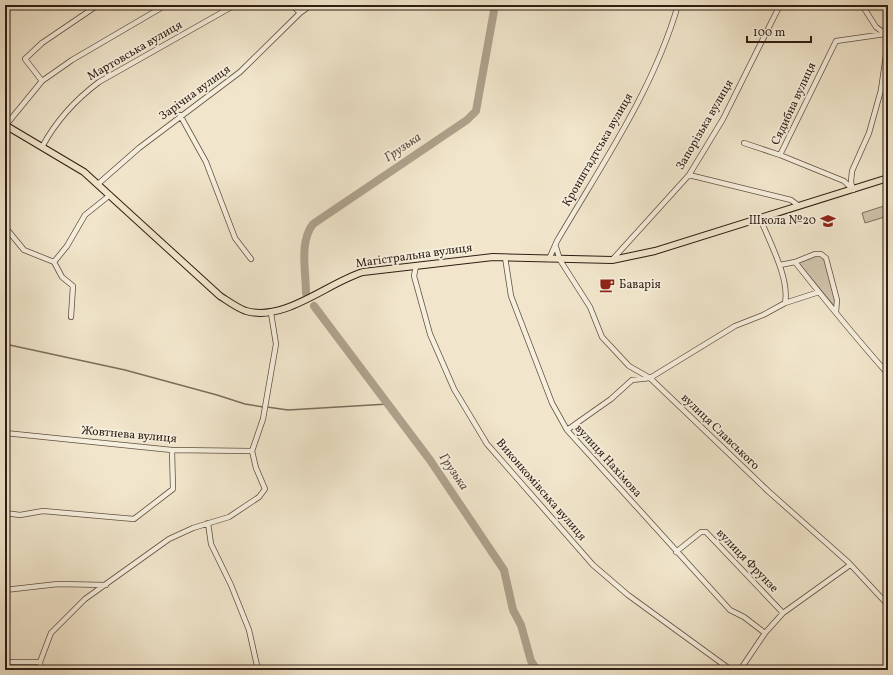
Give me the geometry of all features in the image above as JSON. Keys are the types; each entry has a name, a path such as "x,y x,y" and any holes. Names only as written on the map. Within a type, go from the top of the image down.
{"main road":[{"name":"Магістральна вулиця","path":"5,125 84,172 220,296 246,311 271,313 297,304 346,277 363,272 482,257 612,260 655,251 888,178"}],"street":[{"path":"42,81 25,59 42,43 98,5"},
{"path":"5,125 42,81 72,60 166,5"},
{"name":"Мартовська вулиця","path":"42,146 51,129 81,96 99,82 235,5"},
{"path":"292,5 300,13"},
{"name":"Зарічна вулиця","path":"98,184 139,148 240,72 300,13 311,5"},
{"name":"Кронштадтська вулиця","path":"549,259 556,247 557,241 628,123 654,69 670,30 678,5"},
{"name":"Запорізька вулиця","path":"612,260 690,175 722,119 780,5"},
{"path":"865,6 872,22 886,35"},
{"name":"Сядибна вулиця","path":"780,155 836,41 886,35"},
{"path":"853,190 852,171 869,133 881,90 888,41"},
{"path":"180,116 206,162 235,238 252,259"},
{"path":"744,143 780,155 844,181 853,190"},
{"path":"690,175 791,200 799,206"},
{"path":"54,262 67,246 85,215 110,195"},
{"path":"760,218 780,265 786,295 785,303"},
{"path":"5,227 24,250 54,262 62,276 73,286 74,302 72,317"},
{"name":"вулиця Славського","path":"556,247 560,260 590,306 602,337 629,366 650,378 768,491 850,565 888,605"},
{"path":"780,265 795,262 815,254 821,254 826,258 837,300 836,312"},
{"name":"вулиця Нахімова","path":"505,257 511,296 552,404 566,430 730,610 744,617 765,633"},
{"path":"795,262 852,334 888,374"},
{"name":"Виконкомівська вулиця","path":"416,266 414,276 430,334 454,389 487,444 593,565 628,594 731,670"},
{"path":"566,430 612,399 632,380 650,378 735,326 763,315 785,303 819,292"},
{"path":"41,670 40,662 51,633 85,599 169,539 208,523 229,517 259,497 265,489 256,468 252,451 263,419 276,344 271,313"},
{"name":"Жовтнева вулиця","path":"5,433 172,450 252,451"},
{"path":"5,513 20,515 43,511 134,518 173,489 172,450"},
{"path":"208,523 211,544 249,630 258,670"},
{"name":"вулиця Фрунзе","path":"676,552 701,532 706,532 783,613"},
{"path":"740,670 765,633 783,613 850,565"},
{"path":"5,590 58,584 106,585"},
{"path":"5,662 40,662"}],"shaded area":[{"path":"887,205 888,216 865,223 862,213"},
{"path":"814,256 820,256 824,259 836,301 835,307 798,262"}],"waterway":[{"name":"Грузька","path":"306,293 304,257 306,239 313,224 467,120 476,111 495,5"},
{"name":"Грузька","path":"314,306 430,460 504,570 513,610 521,625 531,661 537,670"},
{"path":"5,344 125,370 245,404 263,407"},
{"path":"267,407 288,410 388,404"}],"place":[{"name":"Школа №20","path":"828,221"},
{"name":"Баварія","path":"607,285"}]}
